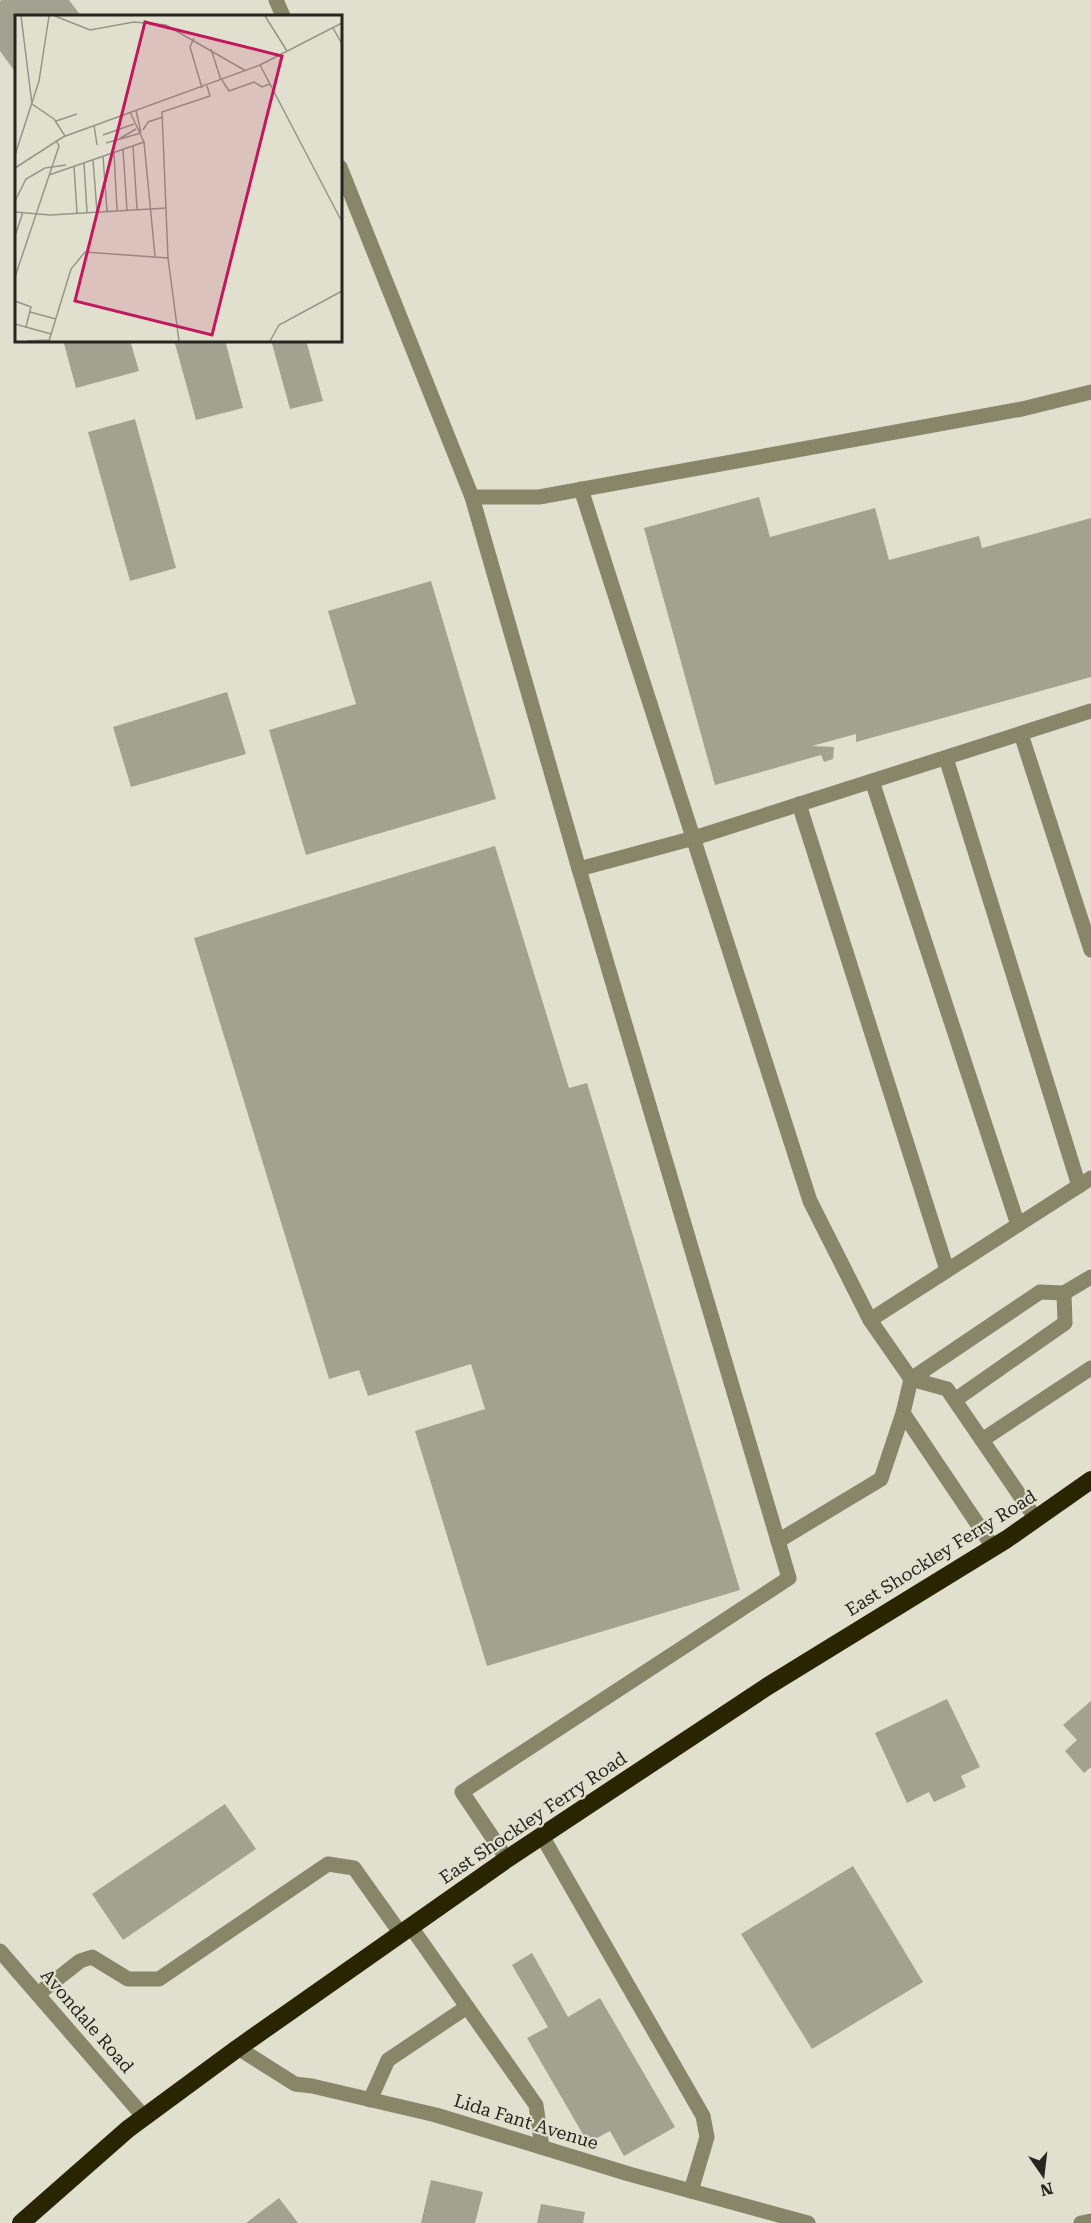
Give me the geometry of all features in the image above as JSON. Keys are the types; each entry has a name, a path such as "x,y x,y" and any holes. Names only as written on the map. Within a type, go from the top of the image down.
{"highway":[{"name":"East Shockley Ferry Road","path":"21,2223 144,2116 507,1859 768,1686 993,1547 1091,1480"}],"street":[{"path":"276,0 283,15"},
{"path":"342,172 472,497 579,869 789,1578 462,1792 507,1859"},
{"path":"472,497 539,497 1022,409 1091,392"},
{"path":"581,489 810,1201 870,1320 911,1379 947,1389 1036,1519"},
{"path":"579,869 694,838 1091,711"},
{"path":"1021,734 1091,950"},
{"path":"870,1320 1085,1182 946,758"},
{"path":"872,781 1018,1225"},
{"path":"799,804 947,1270"},
{"path":"778,1541 881,1479 903,1413 911,1379 1040,1292 1064,1293 1091,1277"},
{"path":"955,1400 1065,1323 1064,1293"},
{"path":"982,1440 1091,1368"},
{"path":"903,1413 993,1547"},
{"path":"542,1836 704,2116 707,2138 691,2191"},
{"path":"38,1995 80,1961 92,1957 128,1979 159,1979 328,1864 354,1868 467,2007 536,2105 542,2147"},
{"name":"Avondale Road","path":"0,1951 144,2116"},
{"path":"370,2100 388,2060 467,2007"},
{"name":"Lida Fant Avenue","path":"238,2048 295,2084 436,2115 691,2191 808,2223"},
{"path":"1081,2223 1091,2221"}],"building":[{"path":"69,0 80,15 15,15 15,72 0,51 0,1"},
{"path":"64,342 131,342 139,371 76,388"},
{"path":"175,342 226,342 243,408 196,420"},
{"path":"272,342 307,342 323,401 290,409"},
{"path":"135,419 176,568 130,581 88,432"},
{"path":"759,497 770,537 875,508 889,560 979,536 982,548 1091,518 1091,677 856,742 856,734 812,746 834,747 833,759 824,762 821,755 715,785 644,528"},
{"path":"431,581 496,799 306,855 269,730 356,704 328,611"},
{"path":"227,692 246,754 131,787 113,727"},
{"path":"495,846 569,1088 587,1083 740,1590 487,1666 415,1431 485,1409 471,1364 368,1396 359,1370 329,1379 194,938"},
{"path":"947,1699 980,1767 961,1776 966,1787 934,1802 929,1792 907,1803 875,1733"},
{"path":"1091,1701 1091,1767 1084,1773 1065,1751 1077,1740 1063,1725"},
{"path":"225,1804 256,1849 123,1940 92,1894"},
{"path":"853,1866 923,1982 812,2049 741,1934"},
{"path":"532,1953 568,2017 600,1998 675,2127 624,2156 610,2131 588,2143 527,2038 548,2027 512,1965"},
{"path":"431,2180 483,2192 475,2223 421,2223"},
{"path":"279,2198 298,2223 246,2223"},
{"path":"541,2204 585,2212 583,2223 537,2223"}]}
